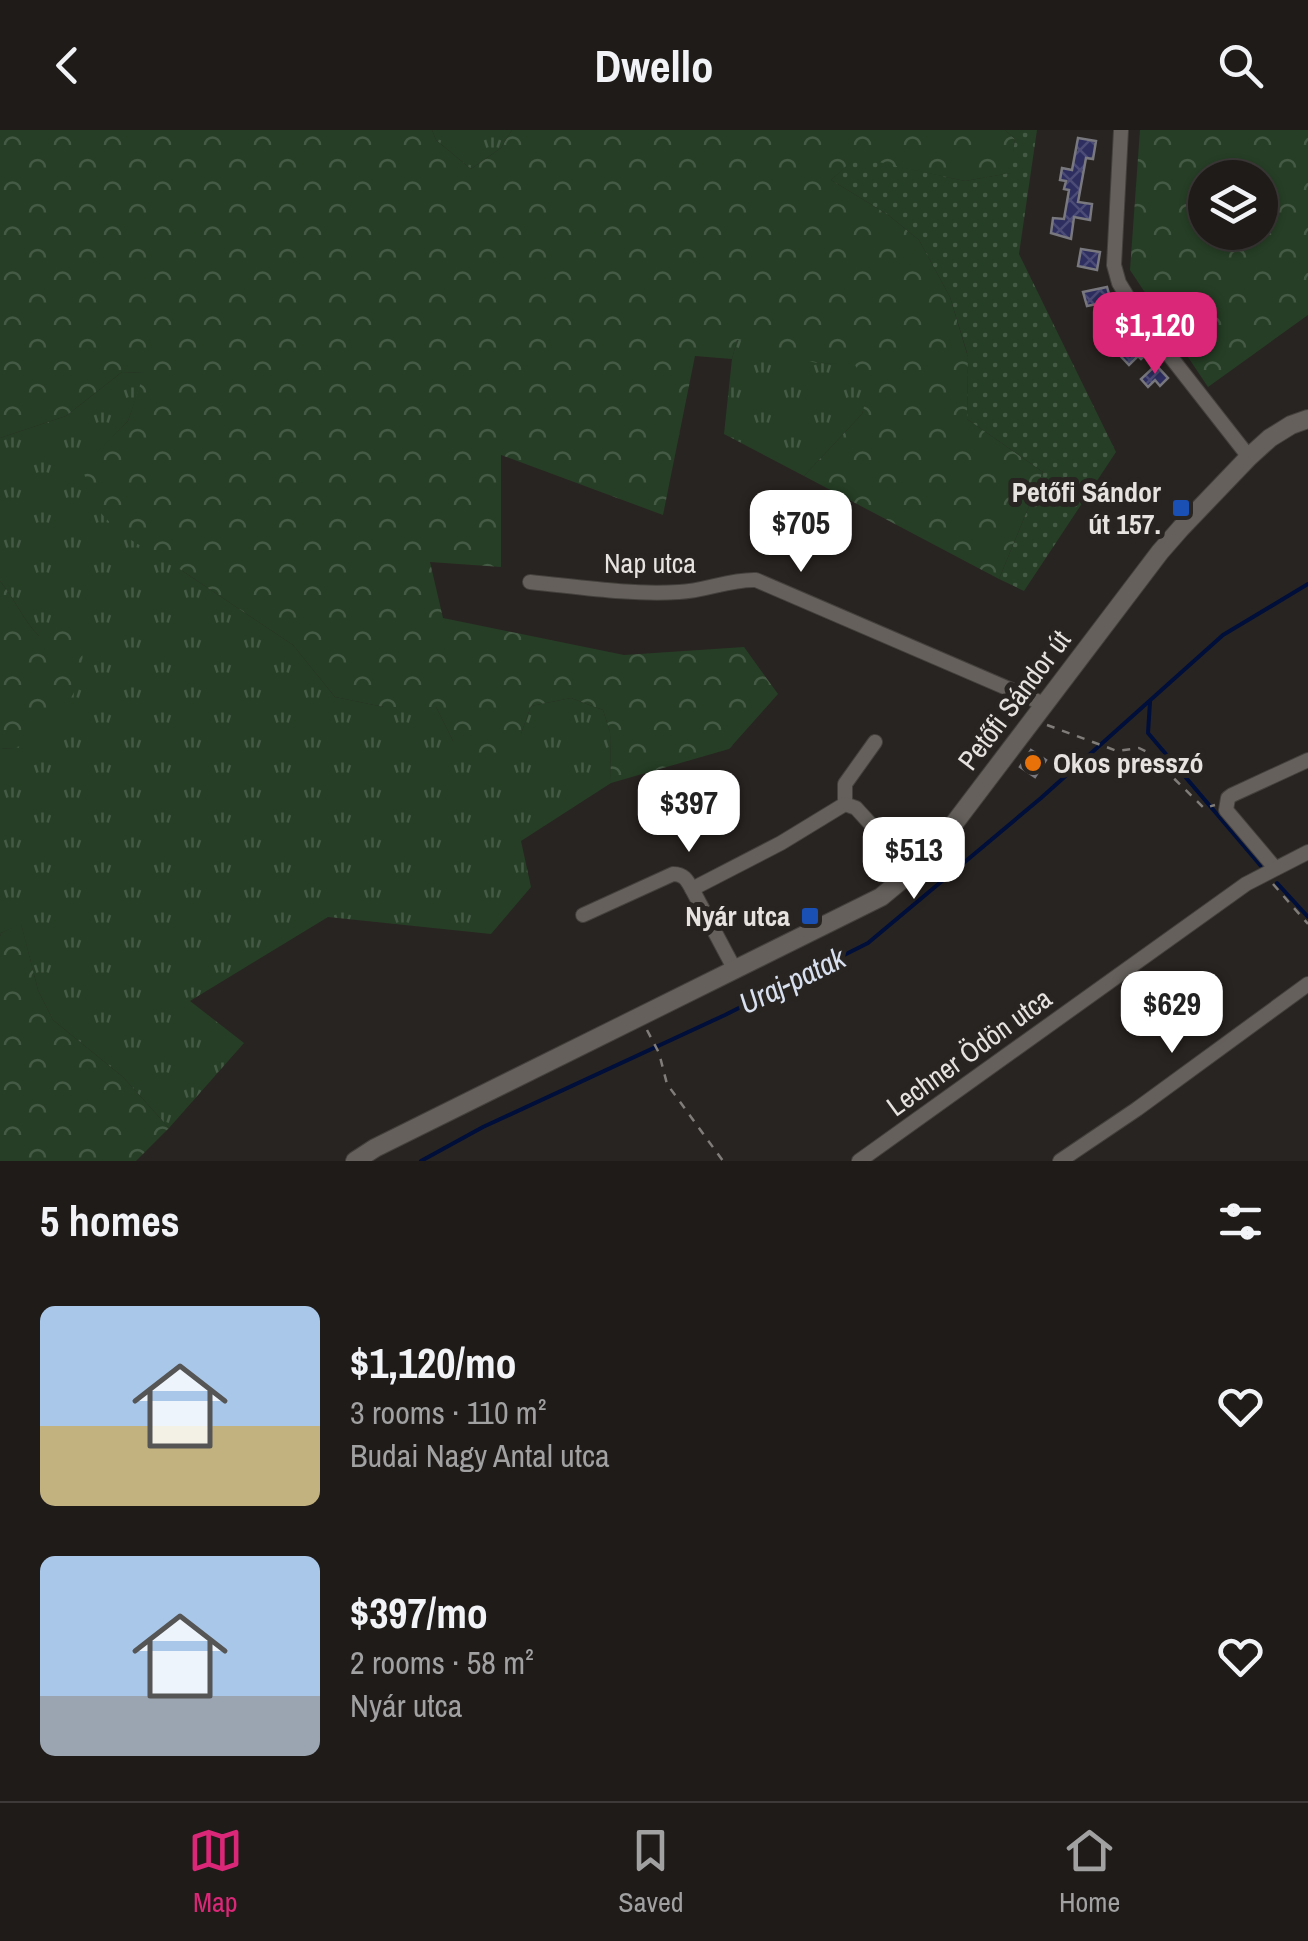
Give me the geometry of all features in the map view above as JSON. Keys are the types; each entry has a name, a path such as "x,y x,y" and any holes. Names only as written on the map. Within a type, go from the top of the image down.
{"street":[{"path":"1121,130 1114,264 1119,283 1141,319 1249,457"},
{"name":"Petőfi Sándor út","path":"355,1161 881,897 914,872 947,834 1160,552 1249,457 1284,429 1308,419"},
{"name":"Nap utca","path":"530,582 640,593 698,591 756,580 1044,704"},
{"path":"845,804 845,784 875,742"},
{"path":"1270,871 1226,810 1226,804 1232,794 1308,760"},
{"path":"845,804 856,808 914,872"},
{"path":"692,888 781,843 845,804"},
{"name":"Lechner Ödön utca","path":"859,1161 1246,884 1308,852"},
{"path":"583,915 673,874 684,876 734,970"},
{"path":"1060,1161 1308,984"}],"path":[{"path":"1032,720 1118,751 1138,748 1147,752 1204,808 1218,804"},
{"path":"1270,871 1308,924"},
{"path":"654,1042 666,1084 723,1161"}],"green space":[{"path":"0,130 432,130 436,140 471,169 501,148 512,130 1005,130 1015,139 1011,173 965,181 856,158 831,180 887,214 919,240 950,297 968,357 967,419 1043,472 999,579 804,476 862,414 869,389 855,365 783,357 765,340 737,340 732,359 695,356 663,515 501,455 501,567 430,562 443,618 624,655 744,647 778,694 729,749 611,783 610,732 603,710 571,698 531,706 521,734 505,758 483,756 453,741 436,707 384,707 335,697 293,645 121,534 93,505 82,466 128,421 144,373 122,372 66,416 0,438"},
{"path":"432,130 512,130 501,148 471,169 436,140"},
{"path":"1005,130 1037,130 1019,254 1116,452 1024,591 999,579 1043,472 967,419 968,356 950,297 919,240 887,214 831,180 856,157 965,181 1010,173 1015,139"},
{"path":"1140,130 1308,130 1308,315 1208,387 1130,270"},
{"path":"737,340 765,340 818,363 855,364 870,389 862,414 804,476 724,434"},
{"path":"122,372 145,373 128,421 83,466 181,570 293,645 335,697 384,707 436,707 453,741 521,734 531,706 571,698 603,710 610,732 611,783 521,841 531,887 491,934 328,917 190,1001 244,1043 169,1128 123,1077 53,1020 38,990 21,924 0,937 0,749 14,748 39,636 0,581 0,438 66,416"},
{"path":"0,581 39,636 63,622 82,638 83,676 62,714 35,741 0,749"},
{"path":"21,923 38,990 53,1020 123,1077 169,1128 136,1161 0,1161 0,937"}],"building":[{"path":"1078,138 1096,141 1093,159 1086,158 1078,202 1092,204 1090,220 1074,217 1071,239 1051,233 1053,218 1064,219 1069,190 1064,189 1066,181 1060,180 1062,168 1072,170"},
{"path":"1081,249 1100,252 1097,270 1078,266"},
{"path":"1107,287 1112,304 1087,306 1083,292"},
{"path":"1122,310 1130,322 1127,324 1151,349 1129,365 1107,341 1110,339 1100,324"},
{"path":"1156,365 1168,378 1160,386 1155,380 1148,387 1141,379"},
{"name":"Okos presszó","path":"1031,750 1046,760 1035,777 1020,767"}],"waterway":[{"name":"Uraj-patak","path":"421,1161 483,1127 725,1015 868,943 1041,798 1223,635 1308,584"},
{"path":"1150,702 1148,733 1261,866"},
{"path":"1277,883 1308,917"}],"place":[{"name":"Petőfi Sándor út 157.","path":"1181,508"},
{"name":"Okos presszó","path":"1033,763"},
{"name":"Nyár utca","path":"810,916"}]}
